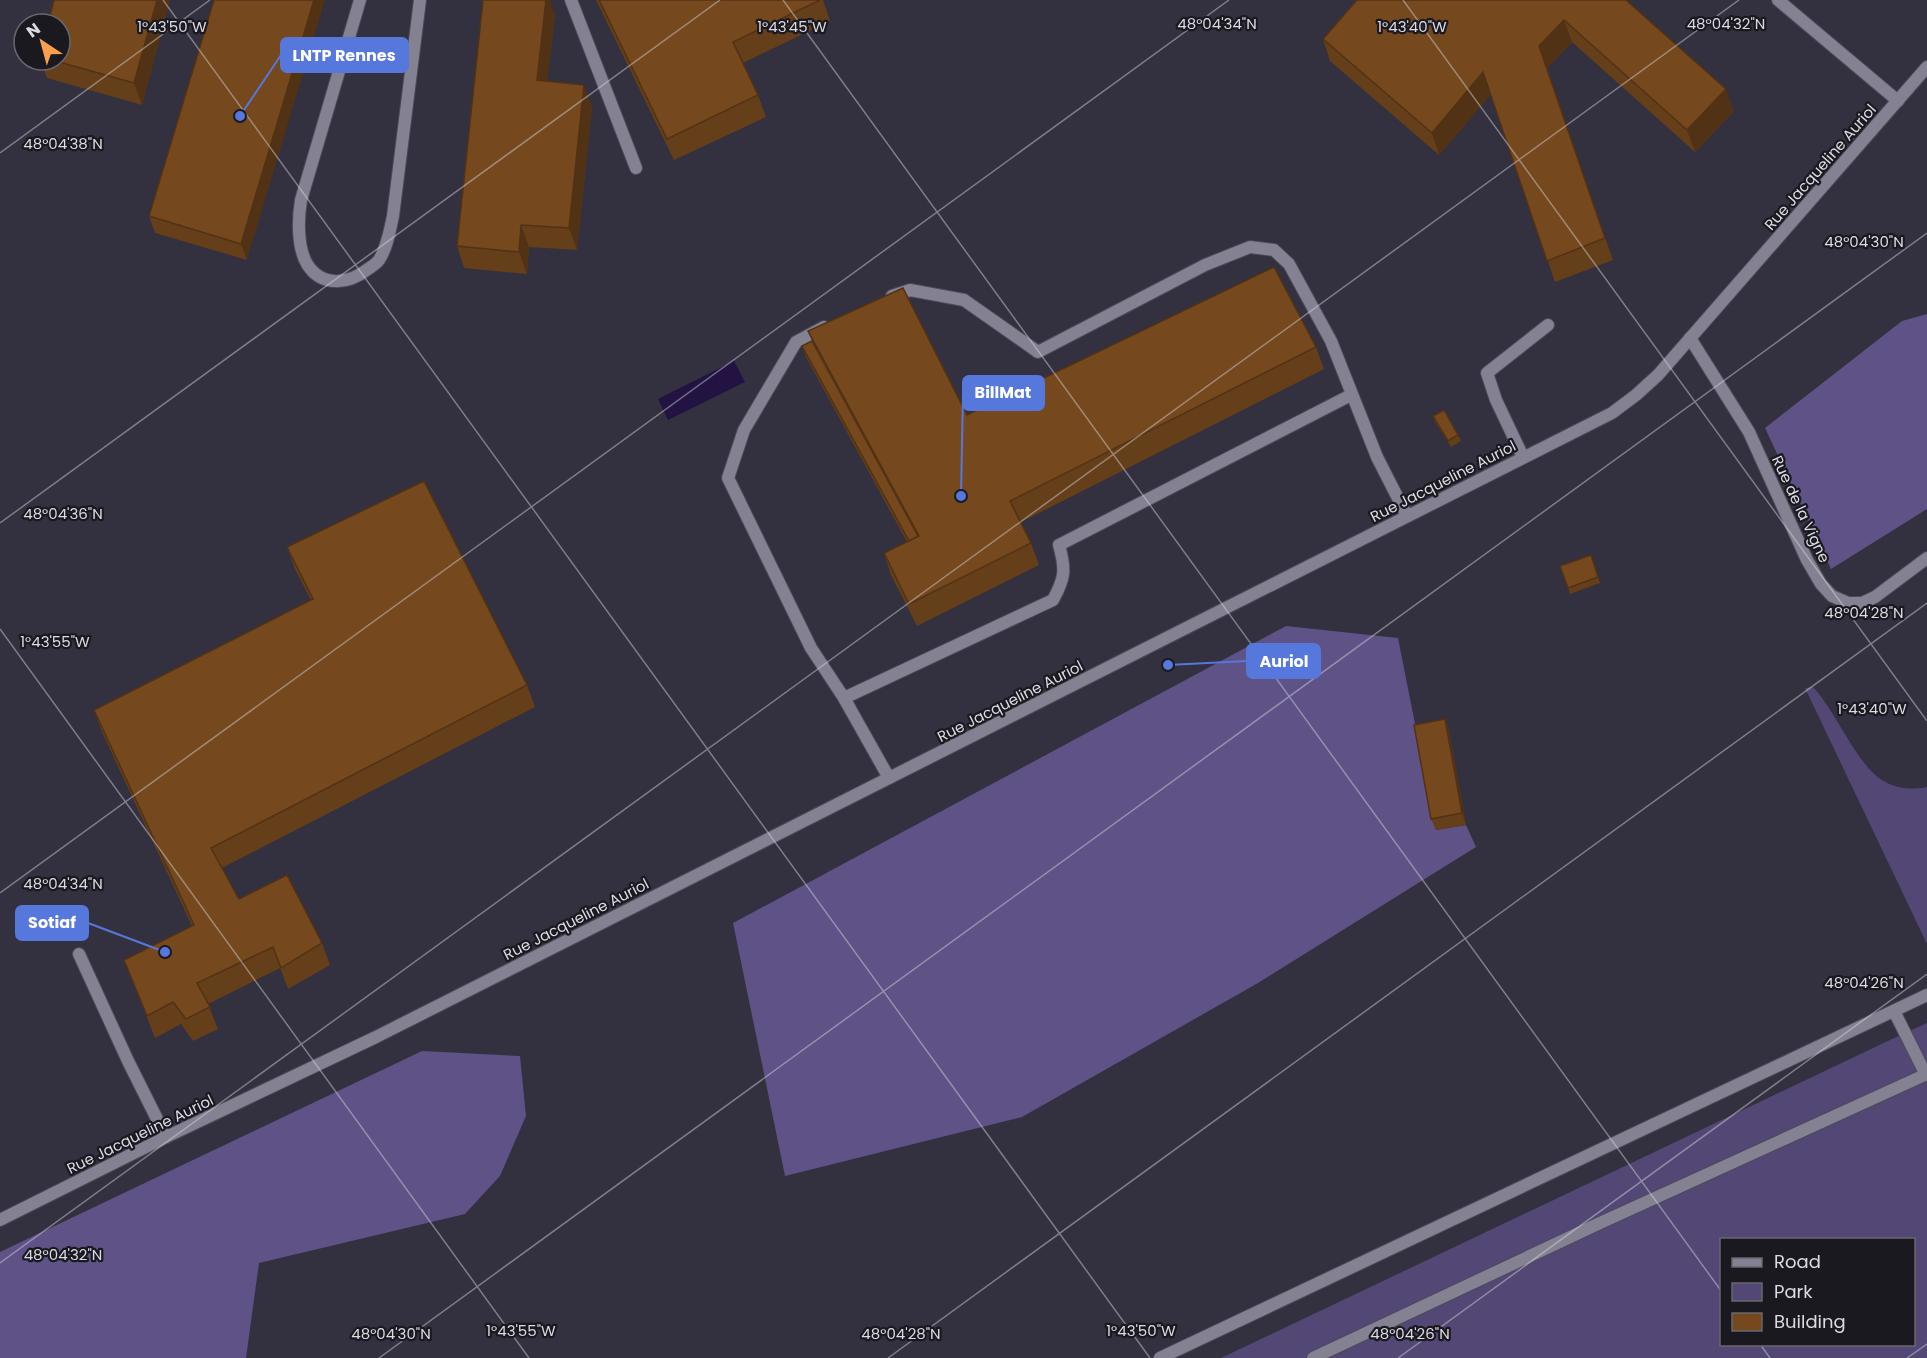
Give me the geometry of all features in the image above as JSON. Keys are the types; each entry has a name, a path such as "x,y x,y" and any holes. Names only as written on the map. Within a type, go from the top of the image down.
{"street":[{"path":"360,0 301,200 298,218 300,240 307,264 320,277 336,283 357,278 378,261 388,238 393,216 420,0"},
{"path":"571,0 636,168"},
{"path":"1778,0 1898,101"},
{"name":"Rue Jacqueline Auriol","path":"0,1220 166,1137 376,1037 1612,413 1658,375 1927,67"},
{"path":"880,300 910,290 964,300 1038,352 1205,265 1250,247 1274,250 1289,264 1331,341 1377,457 1407,516"},
{"path":"833,322 796,342 744,430 728,478 811,648 844,698 889,778"},
{"path":"1523,457 1496,400 1487,373 1548,325"},
{"name":"Rue de la Vigne","path":"1690,338 1749,432 1807,560 1821,584 1832,596 1848,603 1862,603 1875,597 1927,558"},
{"path":"844,698 1053,600 1064,581 1063,557 1059,545 1351,395"},
{"path":"79,954 166,1137"},
{"path":"1160,1358 1927,995"},
{"path":"1313,1358 1600,1223 1926,1075 1894,1011"}],"green space":[{"path":"1813,687 1873,773 1887,783 1898,787 1927,787 1927,944 1805,688"},
{"path":"1927,1023 1927,1358 1221,1358 1892,1039"}],"shaded area":[{"path":"1927,314 1927,509 1831,569 1765,428 1902,321"},
{"path":"734,361 745,382 668,420 658,399"},
{"path":"1286,626 1398,638 1436,830 1466,825 1476,847 1258,983 1022,1117 785,1176 733,923"},
{"path":"422,1051 520,1056 526,1116 500,1176 465,1214 259,1263 246,1358 0,1358 0,1252"}],"building":[{"path":"54,0 157,0 134,83 72,66 72,12 51,12"},
{"path":"214,0 314,0 241,244 149,216"},
{"path":"483,0 546,0 537,80 584,85 569,228 521,225 519,252 457,246"},
{"path":"599,0 820,0 733,42 758,95 667,139"},
{"path":"1357,0 1626,0 1726,89 1687,130 1564,20 1539,46 1605,238 1547,261 1483,72 1432,133 1323,39"},
{"path":"1274,267 1316,347 1010,501 1031,543 909,604 884,553 919,536 808,331 903,288 967,415"},
{"path":"812,341 918,536 909,541 802,346"},
{"path":"1444,410 1458,435 1448,441 1433,416"},
{"path":"424,481 527,685 211,848 239,899 287,875 322,943 281,968 273,947 197,983 210,1007 186,1019 173,1002 147,1016 124,960 194,925 94,710 313,599 287,547"},
{"path":"1591,555 1598,577 1568,588 1560,566"},
{"path":"1445,719 1462,813 1431,819 1414,725"}],"place":[{"name":"LNTP Rennes","path":"240,116"},
{"name":"BillMat","path":"961,496"},
{"name":"Auriol","path":"1168,665"},
{"name":"Sotiaf","path":"165,952"}]}
